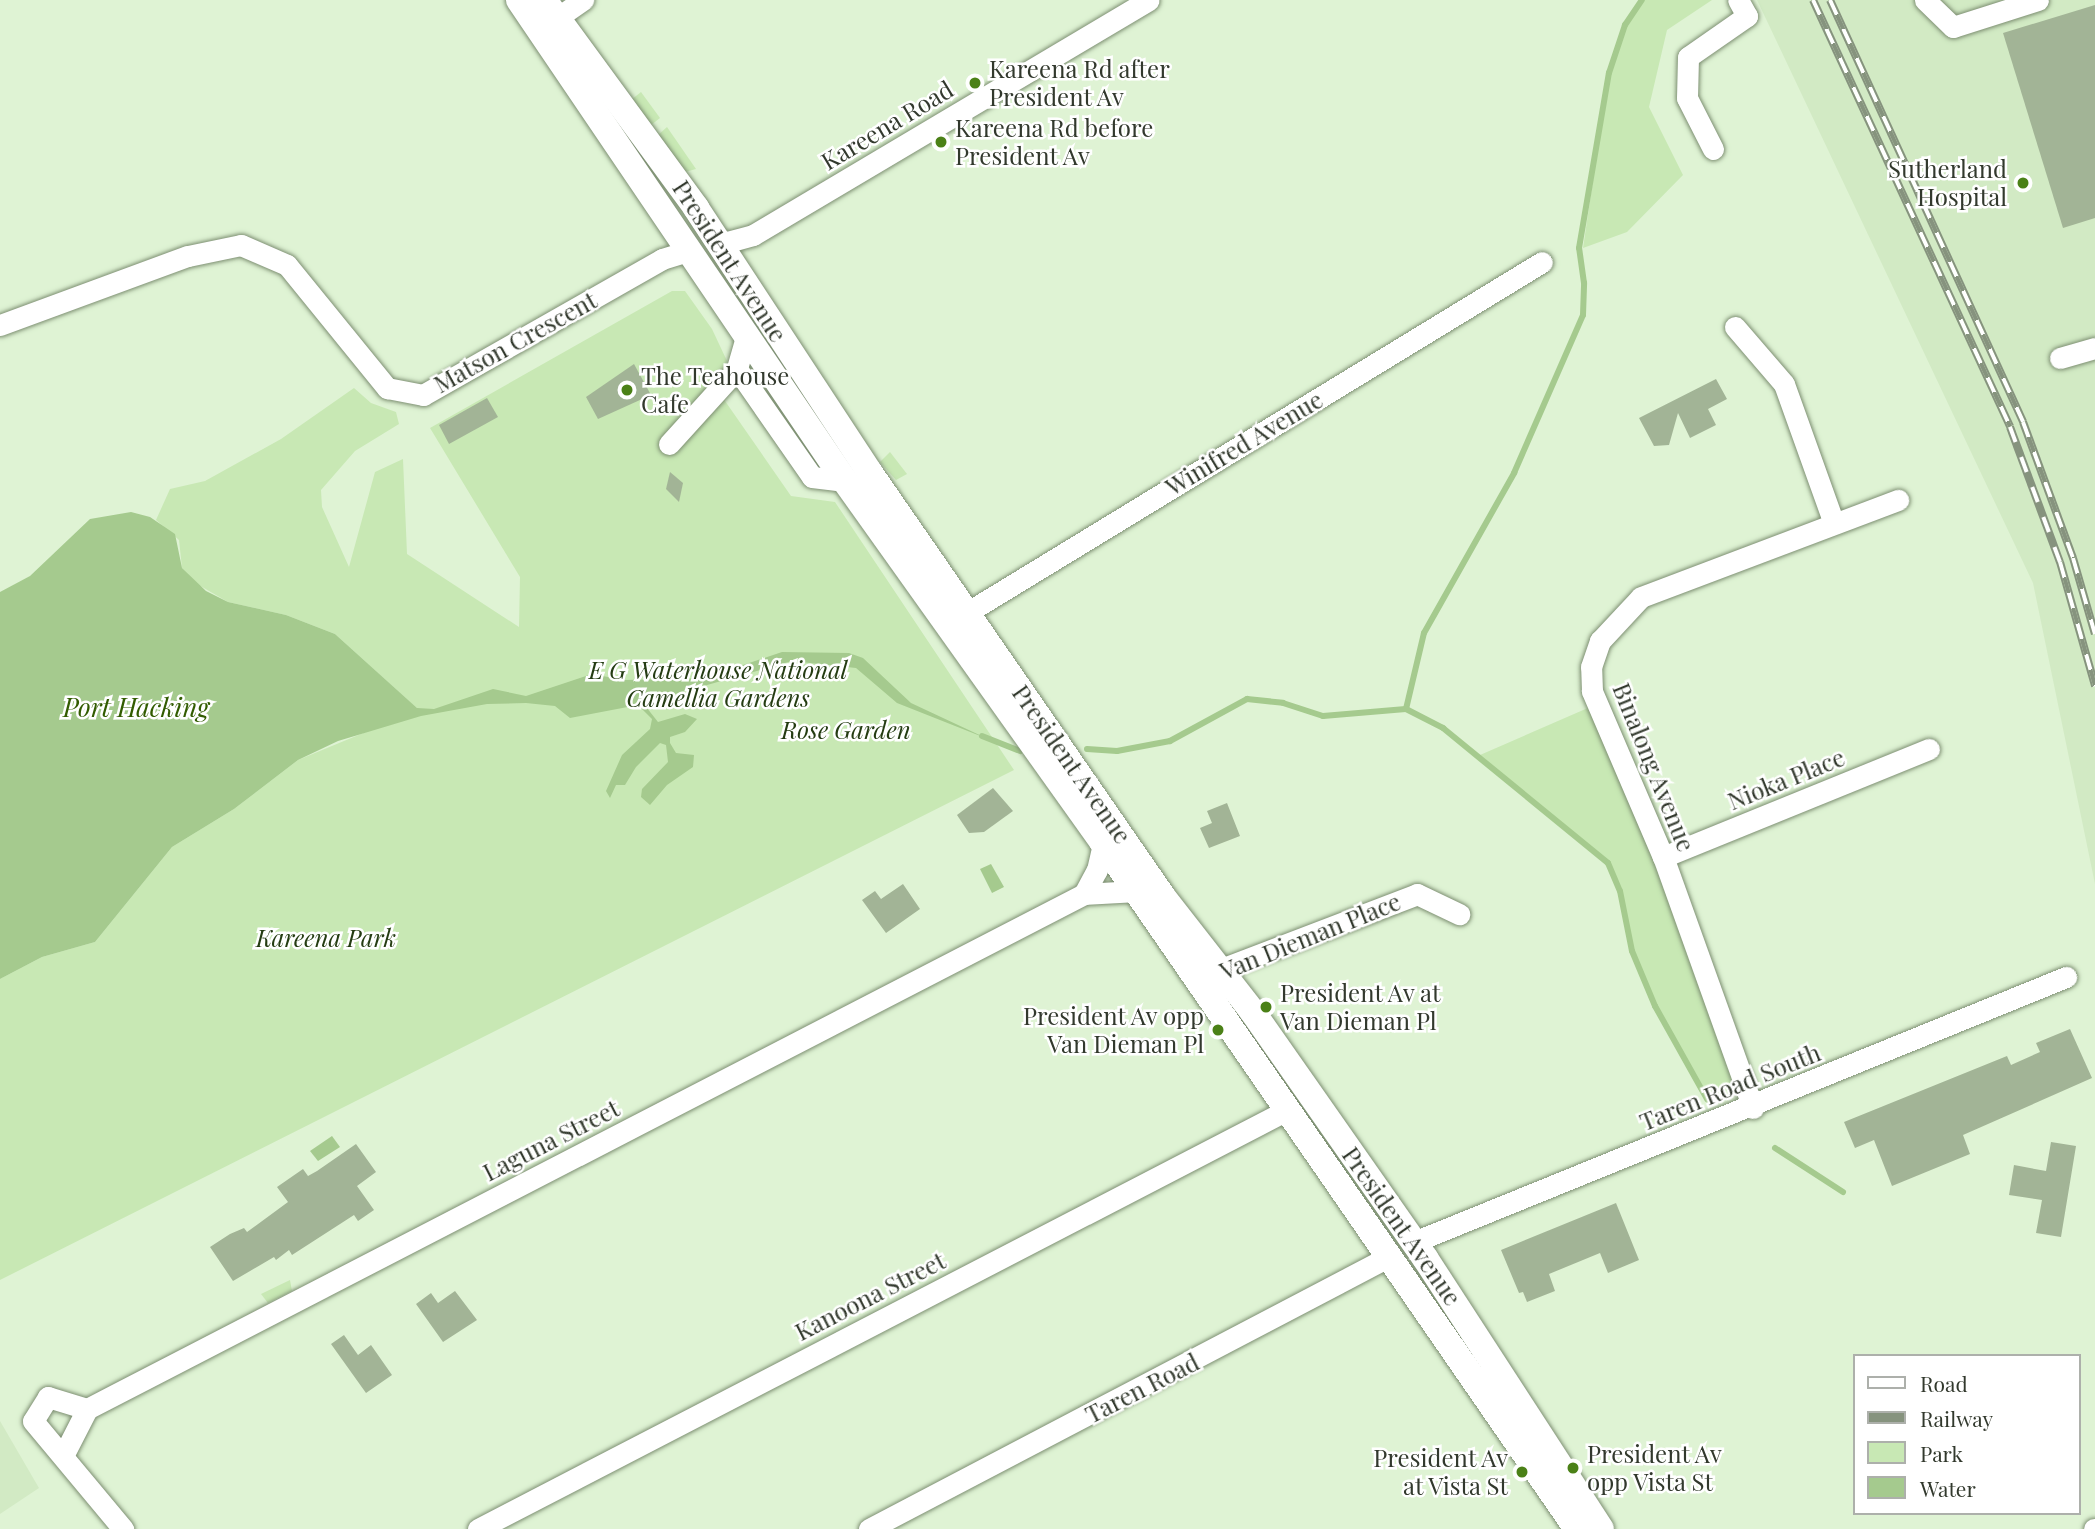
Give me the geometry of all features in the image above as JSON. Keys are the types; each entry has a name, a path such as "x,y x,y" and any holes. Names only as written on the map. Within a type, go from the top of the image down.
{"main road":[{"name":"President Avenue","path":"519,0 845,481 958,620 1163,897 1287,1110 1577,1529"},
{"name":"President Avenue","path":"550,9 720,244 958,620 1136,891 1210,976 1413,1242 1601,1529"},
{"name":"Matson Crescent","path":"690,251 720,244"},
{"name":"Taren Road","path":"1388,1258 1413,1242"}],"street":[{"path":"550,9 583,0"},
{"name":"Kareena Road","path":"720,244 753,235 1149,0"},
{"path":"1713,149 1687,98 1688,57 1747,16 1738,0"},
{"path":"1926,0 1953,27 2038,0"},
{"name":"Matson Crescent","path":"0,325 188,256 241,245 287,264 387,388 423,394 662,259 690,251"},
{"name":"Winifred Avenue","path":"958,620 1542,262"},
{"path":"1735,327 1784,384 1833,521"},
{"path":"669,444 737,369 746,337"},
{"path":"2060,358 2095,348"},
{"path":"737,369 812,477 845,481"},
{"name":"Binalong Avenue","path":"1753,1108 1663,857 1592,691 1591,667 1600,641 1641,597 1833,521 1898,500"},
{"name":"Nioka Place","path":"1663,857 1929,749"},
{"path":"1084,894 1097,870 1103,843"},
{"name":"Laguna Street","path":"88,1409 1084,894 1136,891"},
{"name":"Van Dieman Place","path":"1210,976 1417,894 1460,914"},
{"name":"Taren Road South","path":"1413,1242 1753,1108 2066,978"},
{"name":"Kanoona Street","path":"478,1529 1287,1110"},
{"name":"Taren Road","path":"869,1529 1388,1258"},
{"path":"64,1454 88,1409 48,1397 33,1421 64,1454 122,1529"}],"shaded area":[{"path":"1757,0 2095,0 2095,884 2033,583"},
{"path":"0,1421 39,1488 0,1514"}],"green space":[{"path":"1642,0 1712,0 1667,30 1649,107 1683,175 1627,232 1583,248 1609,73 1625,25"},
{"path":"641,92 660,118 651,125 631,100"},
{"path":"667,127 696,169 685,172 658,135"},
{"path":"672,291 685,291 712,329 727,361 716,388 791,496 835,502 1014,770 0,1280 0,979 42,957 95,942 172,847 234,809 298,760 419,710 335,634 286,615 228,602 197,584 182,568 179,540 156,520 170,489 205,481 281,439 354,388 371,403 396,412 399,424 355,451 321,490 322,507 349,567 375,472 403,459 407,554 519,627 520,577 430,428"},
{"path":"890,452 907,474 896,480 880,462"},
{"path":"1597,704 1744,1083 1707,1099 1655,1006 1632,951 1620,891 1608,864 1480,755"},
{"path":"290,1280 292,1291 268,1303 261,1294"}],"water":[{"name":"Port Hacking","path":"131,512 150,517 175,534 182,568 206,591 228,602 286,615 335,634 417,708 434,709 493,689 526,696 592,674 624,680 704,678 782,652 849,653 863,658 911,703 988,739 897,703 856,668 792,661 643,703 658,722 685,714 697,719 685,732 670,737 670,743 676,753 694,755 693,767 667,785 650,805 641,797 642,789 668,762 666,745 660,743 636,767 625,785 616,785 610,798 606,791 622,755 650,729 652,719 638,705 570,718 555,706 526,703 487,704 421,716 338,741 298,760 234,809 172,847 95,942 42,957 0,979 0,592 30,576 90,519"},
{"path":"991,864 1004,887 992,893 980,869"},
{"path":"332,1136 340,1147 318,1161 310,1151"}],"building":[{"path":"2095,5 2095,218 2063,228 2003,33"},
{"name":"The Teahouse Cafe","path":"634,364 651,395 598,419 586,397"},
{"path":"1716,379 1727,399 1708,409 1716,425 1690,438 1678,413 1669,445 1654,446 1639,418"},
{"path":"487,398 498,417 449,444 439,425"},
{"path":"670,472 683,483 679,502 666,489"},
{"path":"993,788 1013,811 984,832 969,833 957,815"},
{"path":"1227,803 1240,836 1209,848 1200,828 1212,823 1207,811"},
{"path":"903,884 920,909 886,933 862,900 875,891 881,899"},
{"path":"2070,1029 2092,1078 1963,1135 1970,1154 1892,1186 1874,1140 1855,1148 1844,1122 2007,1056 2011,1065 2040,1052 2036,1043"},
{"path":"2051,1142 2076,1146 2061,1237 2036,1233 2042,1200 2009,1195 2014,1165 2046,1171"},
{"path":"356,1144 376,1172 357,1186 374,1210 358,1221 354,1215 292,1255 289,1250 276,1260 274,1257 233,1281 210,1247 244,1228 247,1232 288,1202 277,1187 303,1169 308,1176"},
{"path":"1616,1203 1639,1260 1608,1273 1600,1253 1549,1274 1555,1291 1527,1302 1523,1292 1519,1293 1501,1250"},
{"path":"455,1291 477,1320 443,1342 416,1304 431,1293 438,1303"},
{"path":"344,1335 358,1355 371,1345 392,1375 366,1393 331,1344"}],"waterway":[{"path":"1406,709 1424,633 1514,473 1583,315 1584,283 1579,248 1609,73 1625,25 1642,0"},
{"path":"1087,749 1117,751 1170,741 1247,699 1283,703 1323,716 1406,709 1443,728 1608,863 1620,891 1632,951 1655,1006 1707,1099"},
{"path":"982,736 1020,751"},
{"path":"1775,1148 1843,1192"}],"railway":[{"path":"1813,0 2010,427 2060,562 2095,686"},
{"path":"1830,0 2023,422 2073,558 2095,634"}],"place":[{"name":"Kareena Rd after President Av","path":"975,83"},
{"name":"Kareena Rd before President Av","path":"941,142"},
{"name":"Sutherland Hospital","path":"2023,183"},
{"name":"The Teahouse Cafe","path":"627,390"},
{"name":"President Av at Van Dieman Pl","path":"1266,1007"},
{"name":"President Av opp Van Dieman Pl","path":"1218,1030"},
{"name":"President Av opp Vista St","path":"1573,1468"},
{"name":"President Av at Vista St","path":"1522,1472"}],"park label":[{"name":"E G Waterhouse National Camellia Gardens","path":"718,684"},
{"name":"Rose Garden","path":"846,730"},
{"name":"Kareena Park","path":"326,938"}]}
